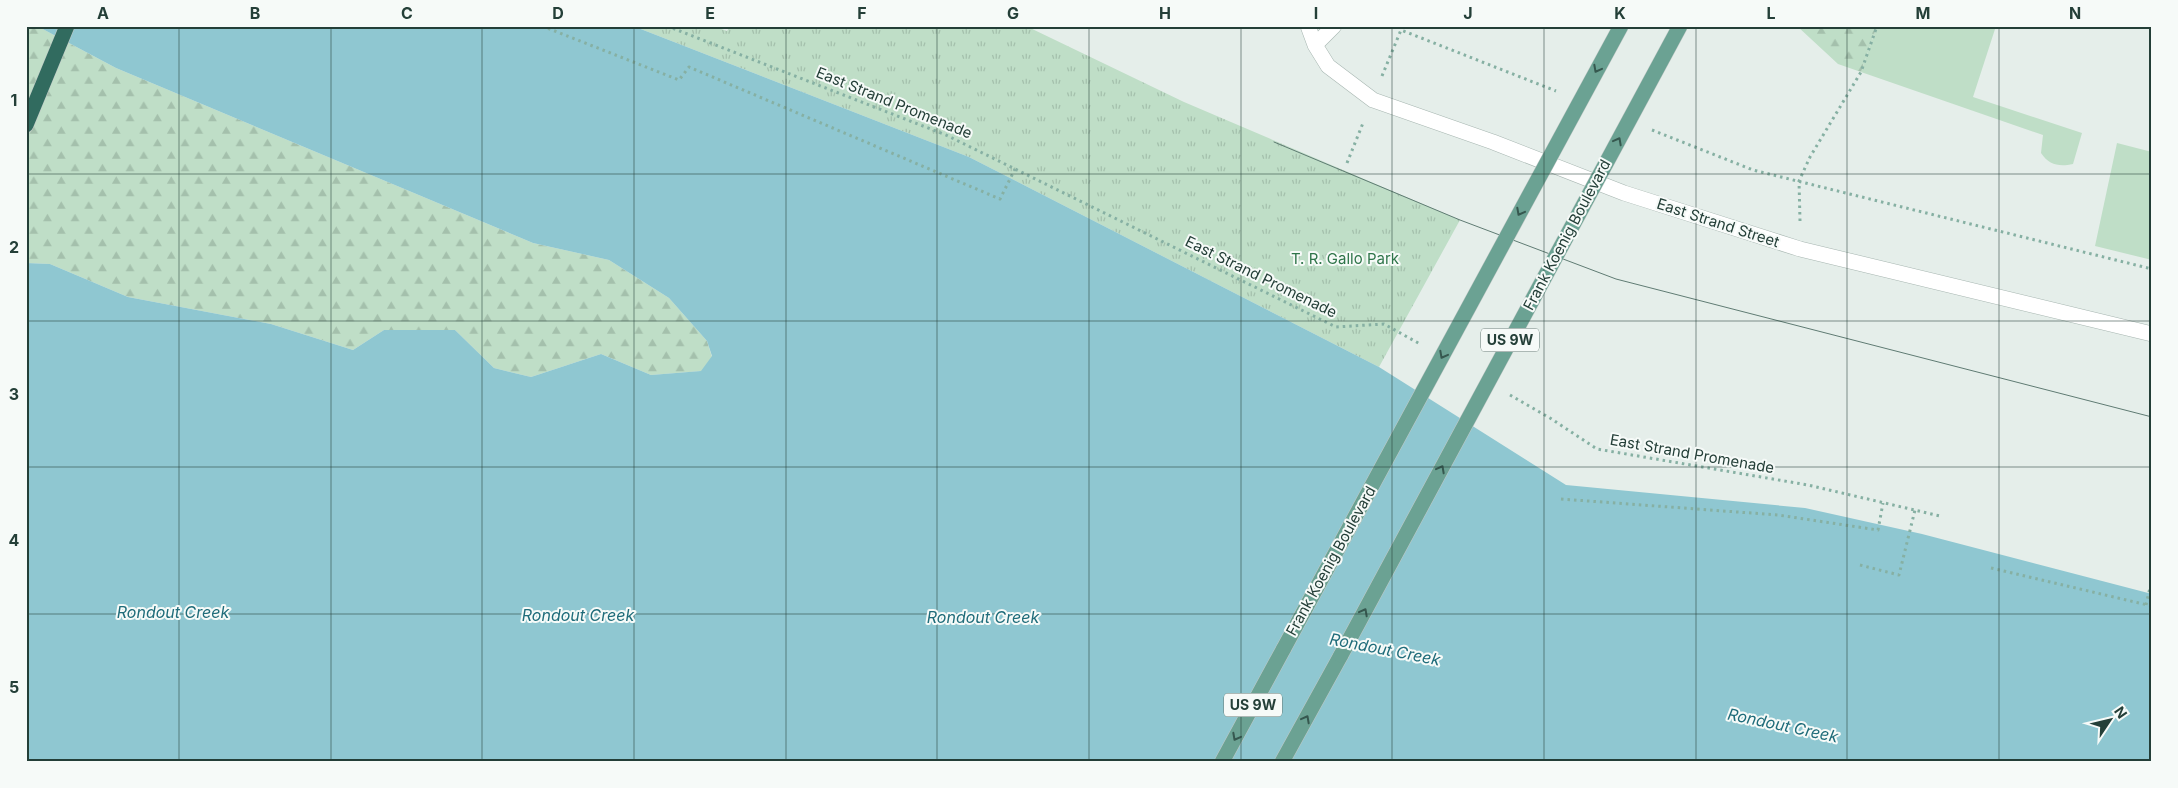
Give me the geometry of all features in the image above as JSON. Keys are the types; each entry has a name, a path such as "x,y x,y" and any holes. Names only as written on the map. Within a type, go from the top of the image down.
{"highway":[{"path":"26,125 67,26"}],"main road":[{"name":"Frank Koenig Boulevard","path":"1222,762 1621,26"},
{"name":"Frank Koenig Boulevard","path":"1282,762 1680,26"}],"street":[{"name":"East Strand Street","path":"1308,26 1315,45 1328,66 1373,100 1492,142 1624,193 1800,249 2152,334"},
{"path":"1315,45 1334,26"}],"path":[{"path":"542,26 679,80 689,67 1000,200 1015,168"},
{"name":"East Strand Promenade","path":"667,26 946,135 1336,327 1384,324 1426,348"},
{"path":"1400,26 1400,30 1562,94"},
{"path":"1800,249 1799,180 1810,157 1861,72 1877,26"},
{"path":"1644,126 1753,170 2152,268"},
{"name":"East Strand Promenade","path":"1508,394 1550,418 1597,449 1808,485 1940,516"},
{"path":"1561,499 1778,515 1878,530 1883,503"},
{"path":"1860,565 1900,575 1914,510"},
{"path":"1991,568 2152,606"},
{"path":"2146,605 2152,579"}],"green space":[{"path":"26,26 37,26 116,68 533,243 609,260 669,298 707,341 712,357 702,371 651,375 601,354 531,377 494,368 455,330 384,330 353,350 271,324 128,297 50,264 26,263"},
{"name":"T. R. Gallo Park","path":"633,26 713,26 727,31 730,26 1026,26 1184,102 1460,220 1379,367 969,157"},
{"path":"1797,26 1877,26 1861,72 1838,64"},
{"path":"1877,26 1996,26 1973,97 2082,133 2073,164 2055,164 2047,160 2041,153 2043,135 1861,72"},
{"path":"2117,143 2152,152 2152,260 2095,246"}],"water":[{"name":"Rondout Creek","path":"37,26 633,26 969,157 1379,367 1566,485 1805,508 1922,534 2152,594 2152,762 26,762 26,263 50,264 128,297 271,324 353,350 384,330 455,330 494,368 531,377 601,354 651,375 701,371 712,356 707,341 669,298 609,260 533,243 116,68"}],"tram line":[{"path":"1274,142 1460,220 1616,279 2152,417"}]}
